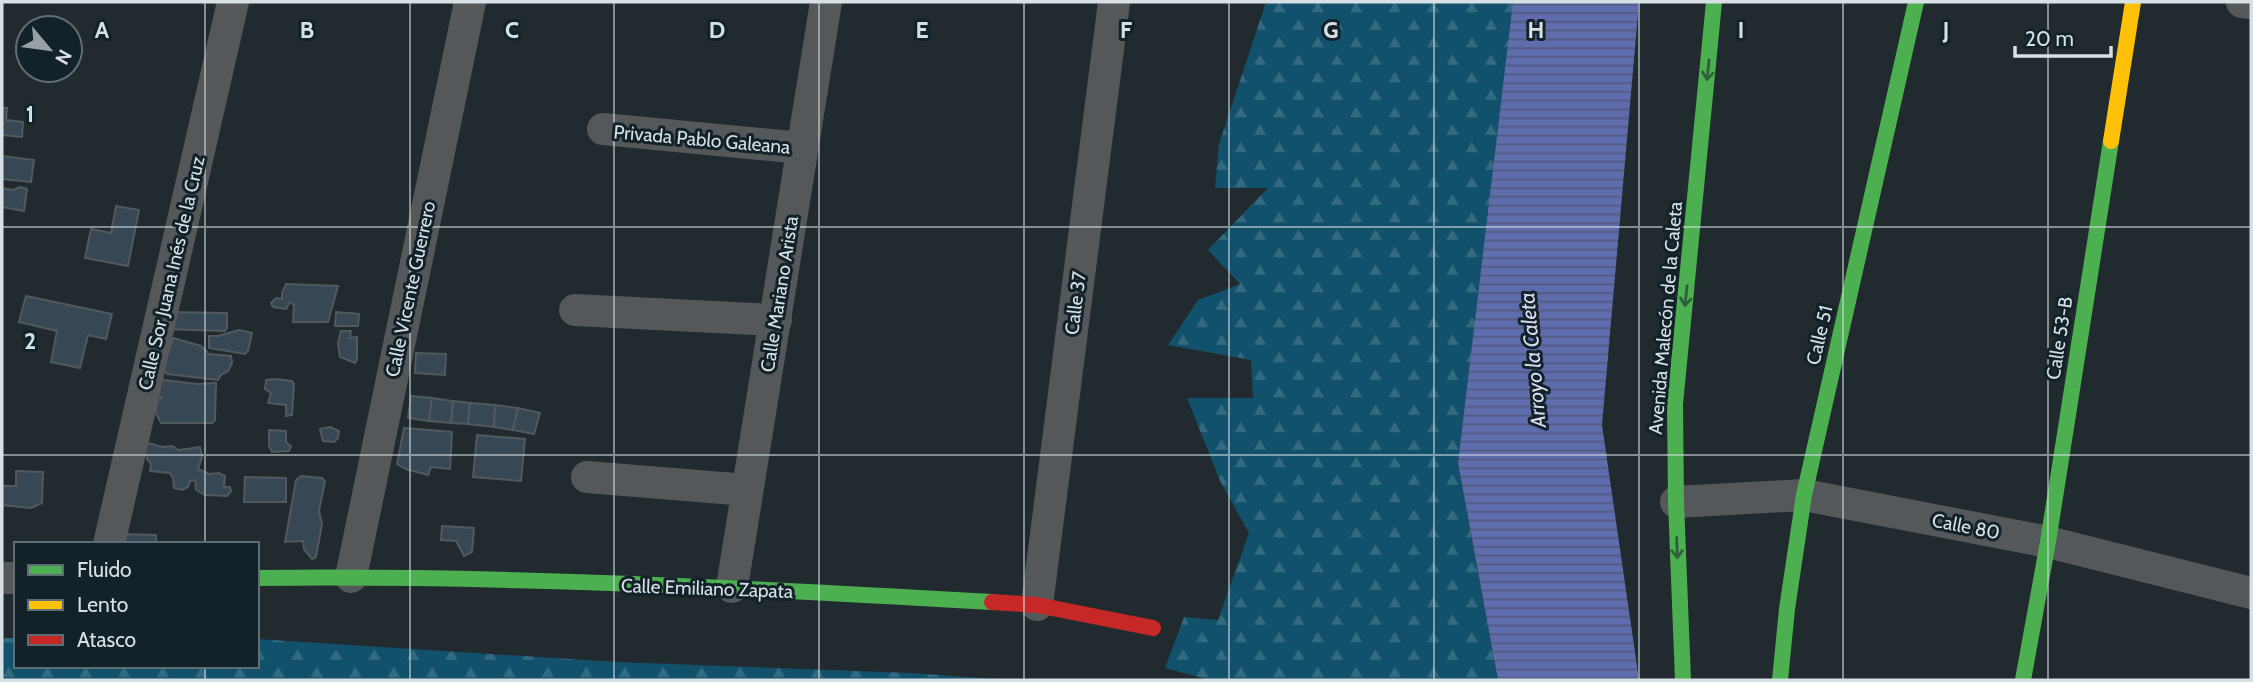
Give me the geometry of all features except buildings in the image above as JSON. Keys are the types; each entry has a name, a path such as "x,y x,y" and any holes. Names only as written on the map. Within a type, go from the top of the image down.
{"street":[{"name":"Calle Sor Juana Inés de la Cruz","path":"109,542 233,2"},
{"name":"Calle Vicente Guerrero","path":"351,577 470,2"},
{"name":"Calle Mariano Arista","path":"732,587 826,2"},
{"name":"Calle 37","path":"1037,605 1114,2"},
{"name":"Avenida Malecón de la Caleta","path":"1683,680 1675,404 1714,2"},
{"name":"Calle 51","path":"1780,680 1787,609 1804,495 1916,2"},
{"name":"Calle 53-B","path":"2023,680 2049,542 2133,2"},
{"path":"2242,2 2251,3"},
{"name":"Privada Pablo Galeana","path":"603,129 802,148"},
{"path":"575,310 775,320"},
{"path":"587,477 747,490"},
{"name":"Calle 80","path":"1676,502 1804,495 2049,542 2251,593"},
{"name":"Calle Emiliano Zapata","path":"259,578 351,577 732,587 1037,605 1153,628"}],"green space":[{"path":"1266,2 1515,2 1458,463 1498,680 1210,680 1165,668 1184,617 1218,620 1249,533 1220,481 1187,398 1253,398 1251,360 1168,345 1198,300 1240,284 1208,250 1268,188 1215,188 1219,144"},
{"path":"2,638 14,638 14,668 259,668 259,639 617,662 911,673 1009,680 2,680"}],"water":[{"name":"Arroyo la Caleta","path":"1513,2 1639,2 1602,425 1639,680 1498,680 1458,463"}],"traffic: fast":[{"path":"1683,680 1675,404 1714,2"},
{"path":"1780,680 1787,609 1804,495 1916,2"},
{"path":"2023,680 2048,542 2111,141"},
{"path":"259,578 533,581 716,587 992,602"}],"traffic: slow":[{"path":"2111,141 2133,2"}],"traffic: jam":[{"path":"992,602 1037,605 1153,628"}]}
